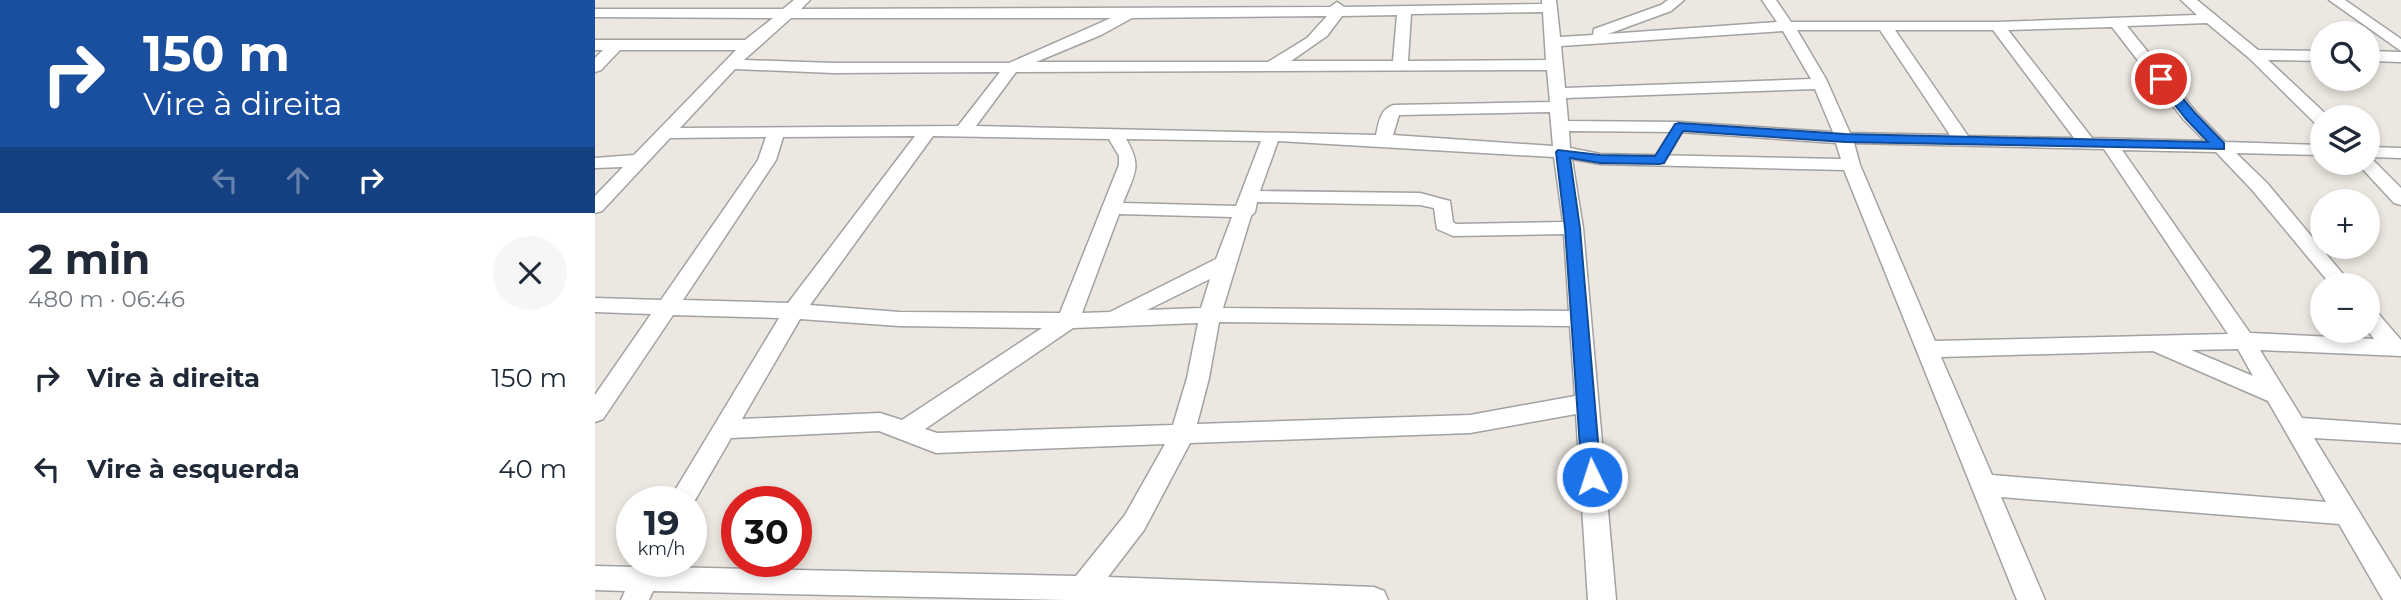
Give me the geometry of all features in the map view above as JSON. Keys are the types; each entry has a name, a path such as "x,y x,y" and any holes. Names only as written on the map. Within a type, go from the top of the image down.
{"street":[{"path":"762,0 795,7"},
{"path":"1563,42 1665,8 1677,0"},
{"path":"1769,0 1802,47 1845,138 1851,165 2031,600"},
{"path":"2188,0 2254,55 2310,109"},
{"path":"2336,0 2401,46"},
{"path":"595,13 795,7 1127,15 1161,7 1295,13 1337,7 1404,12 1549,4 1563,42 1556,65 1562,152 1573,228 1602,600"},
{"path":"595,207 749,45 795,7"},
{"path":"1271,66 1295,53 1315,37 1337,7"},
{"path":"1400,65 1404,12"},
{"path":"1295,13 1315,37 1326,66"},
{"path":"963,131 1012,67 1097,32 1127,15"},
{"path":"1563,42 1787,26 1997,26 2208,19"},
{"path":"2117,23 2190,116 2260,187 2332,273"},
{"path":"1997,26 2087,144"},
{"path":"1885,27 1963,141"},
{"path":"595,46 749,45"},
{"path":"595,67 616,46"},
{"path":"2254,55 2310,56"},
{"path":"2380,56 2401,57"},
{"path":"732,64 833,68 1556,65"},
{"path":"1383,140 1389,115 1394,110 1559,109 1819,85"},
{"path":"1559,109 1679,127 1845,138 2310,150"},
{"path":"1659,160 1679,127"},
{"path":"690,486 794,311 928,131"},
{"path":"668,133 963,131 1271,136 1383,140 1562,152 1600,159 1851,165"},
{"path":"595,413 767,160 776,132"},
{"path":"906,430 1068,321 1128,165 1128,156 1115,134"},
{"path":"1083,588 1135,522 1146,498 1169,463 1182,434 1225,263 1271,136"},
{"path":"2109,144 2244,341 2398,600"},
{"path":"2380,152 2401,153"},
{"path":"595,163 642,160"},
{"path":"2377,175 2401,200"},
{"path":"1112,208 1420,199 1443,205 1444,225 1454,230 1573,228"},
{"path":"1111,319 1225,263"},
{"path":"595,306 794,311 899,318 1068,321 1210,315 1579,319"},
{"path":"2380,329 2397,348"},
{"path":"1926,349 2244,341 2397,348"},
{"path":"2150,343 2224,371 2276,395"},
{"path":"724,429 880,422 936,443 1470,424 1586,403"},
{"path":"2295,427 2401,434"},
{"path":"1984,485 2346,514"},
{"path":"595,578 1083,588 1202,597 1374,600"}],"route":[{"path":"1592,477 1573,228 1562,152 1600,159 1659,160 1679,127 1845,138 2220,146 2190,116 2161,79"}]}
